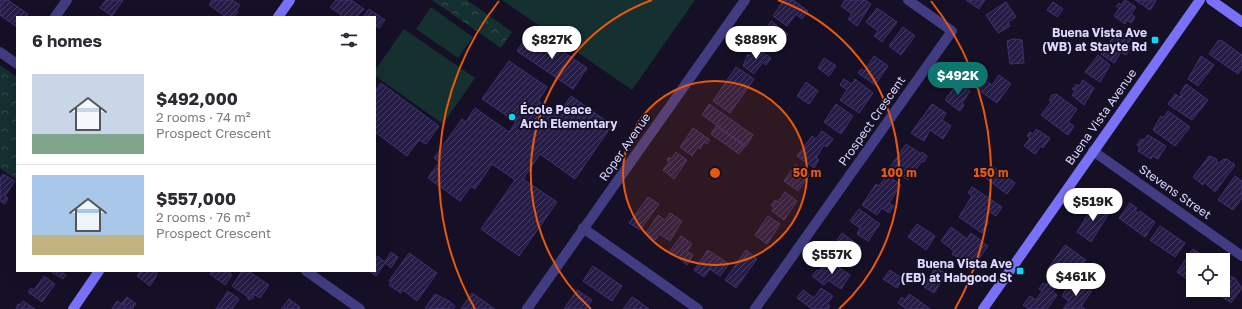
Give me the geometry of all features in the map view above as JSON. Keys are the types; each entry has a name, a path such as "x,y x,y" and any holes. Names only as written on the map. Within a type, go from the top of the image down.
{"street":[{"path":"56,16 67,0"},
{"path":"279,16 290,0"},
{"name":"Roper Avenue","path":"527,309 745,0"},
{"name":"Prospect Crescent","path":"755,309 952,31 908,0"},
{"name":"Buena Vista Avenue","path":"982,309 1200,0"},
{"path":"1211,0 1242,22"},
{"path":"0,52 16,63"},
{"name":"Stevens Street","path":"1093,151 1242,256"},
{"path":"584,228 698,309"},
{"path":"73,309 98,272"},
{"path":"307,272 360,309"}],"green space":[{"path":"432,0 467,0 512,32 501,48"},
{"path":"502,0 695,0 632,90"},
{"path":"431,7 473,37 458,58 416,29"},
{"path":"404,29 475,78 443,124 376,77 376,69"},
{"path":"0,65 16,76 16,179 0,168"}],"building":[{"path":"0,0 8,0 28,14 27,16 16,16 16,26 0,15"},
{"path":"106,0 123,0 112,16 100,8"},
{"path":"212,0 232,0 240,5 235,16 225,16 209,5"},
{"path":"336,0 351,0 364,9 357,16 340,16 330,7"},
{"path":"784,0 793,0 808,11 802,19 796,14 787,26 773,16"},
{"path":"845,0 865,0 871,4 857,26 848,19 852,14 841,6"},
{"path":"966,0 985,0 979,9"},
{"path":"1125,0 1136,7 1131,14 1135,17 1131,23 1127,20 1125,24 1114,16 1119,8 1116,6 1119,3 1121,5"},
{"path":"1135,0 1155,0 1156,1 1150,10"},
{"path":"1006,2 1016,17 1008,22 1010,26 998,33 986,15"},
{"path":"1053,2 1063,9 1057,17 1047,10"},
{"path":"877,8 897,22 882,42 874,36 878,31 866,22"},
{"path":"369,9 385,20 379,28 376,26 376,16 364,16"},
{"path":"771,21 788,34 785,38 782,36 772,50 758,40"},
{"path":"903,27 915,36 901,55 889,46"},
{"path":"531,30 587,68 573,89 517,51"},
{"path":"1121,32 1131,39 1127,44 1131,47 1126,55 1121,52 1114,63 1101,54 1115,35 1117,37"},
{"path":"1013,39 1022,40 1024,63 1010,64 1007,41"},
{"path":"1221,40 1242,55 1242,68 1238,74 1209,54 1218,41"},
{"path":"756,47 771,58 766,65 763,62 754,74 743,66 748,54 750,56"},
{"path":"1098,55 1110,65 1100,82 1085,72"},
{"path":"874,56 888,66 875,85 858,73 861,69 864,71"},
{"path":"1201,56 1214,65 1198,86 1188,79"},
{"path":"824,58 836,66 829,76 818,68"},
{"path":"509,61 547,87 538,101 558,115 571,96 612,125 575,179 540,154 523,179 557,202 519,256 481,229 515,180 492,164 475,189 471,186 460,201 428,178 439,162 434,158 462,119 466,122 475,108 509,132 516,122 482,99"},
{"path":"736,67 754,79 730,113 713,101"},
{"path":"999,75 1011,84 997,103 976,88 983,79 992,85"},
{"path":"844,79 852,84 855,79 873,93 859,113 840,100 847,90 840,85"},
{"path":"1083,80 1094,88 1084,105 1072,95 1075,91 1072,89 1076,84 1079,86"},
{"path":"806,82 818,91 809,104 797,96"},
{"path":"958,82 970,91 962,103 964,105 960,111 945,100"},
{"path":"381,83 439,126 426,144 419,140 407,156 376,133 376,90"},
{"path":"1186,84 1208,100 1192,120 1168,104 1175,94 1180,97 1182,94 1180,93"},
{"path":"1056,94 1077,109 1068,122 1074,126 1068,135 1041,115 1051,102 1049,100 1052,95"},
{"path":"709,104 753,135 746,146 702,115"},
{"path":"836,104 853,116 841,134 824,122"},
{"path":"932,104 946,113 942,120 951,126 943,139 930,130 924,141 911,133"},
{"path":"1168,111 1190,127 1175,146 1153,130 1161,116 1163,118"},
{"path":"716,126 745,146 739,154 711,134"},
{"path":"693,128 710,140 707,144 704,142 700,149 698,147 692,156 680,147"},
{"path":"1036,129 1050,138 1043,148 1041,146 1035,154 1024,146 1030,138 1027,136 1030,132 1033,134"},
{"path":"822,131 833,139 827,147 824,145 816,158 819,160 814,168 797,156 812,136 816,139"},
{"path":"1148,135 1166,146 1158,159 1152,156 1151,159 1138,151 1140,147 1137,145 1141,139 1144,140"},
{"path":"906,144 921,154 922,152 927,156 924,162 922,161 908,180 890,167"},
{"path":"676,152 687,160 674,179 663,170 669,162 667,160 669,157 671,159"},
{"path":"1209,156 1217,159 1216,161 1220,163 1222,160 1227,159 1235,165 1215,192 1204,182 1203,185 1193,177"},
{"path":"795,165 810,174 798,191 784,181"},
{"path":"991,165 1015,183 1007,194 983,176"},
{"path":"3,174 15,181 5,196 8,198 5,204 0,201 0,178"},
{"path":"887,175 901,185 889,203 894,206 889,213 882,208 877,215 862,205 876,184 879,186"},
{"path":"1235,176 1242,181 1242,198 1233,210 1218,200"},
{"path":"972,187 1002,207 996,216 990,212 984,219 989,222 982,233 959,217 972,196 968,193"},
{"path":"785,192 797,201 784,220 772,211 774,208 771,205 775,200 778,202"},
{"path":"648,197 659,204 640,230 629,223"},
{"path":"1095,203 1109,213 1091,242 1077,232"},
{"path":"1130,203 1137,208 1135,211 1139,213 1140,211 1155,222 1145,237 1119,218"},
{"path":"859,209 880,224 868,241 857,234 860,228 850,221"},
{"path":"670,213 682,221 670,241 660,234 655,240 646,233 658,215 665,220"},
{"path":"768,216 780,224 767,244 755,235"},
{"path":"917,224 935,236 926,250 908,237"},
{"path":"1160,226 1185,243 1175,257 1150,240"},
{"path":"951,227 967,239 971,233 988,246 974,265 966,259 964,262 952,254 954,251 941,241"},
{"path":"842,233 861,247 856,254 851,251 844,262 831,253 839,241 837,240"},
{"path":"681,236 692,244 687,251 693,255 687,265 670,251"},
{"path":"1065,245 1086,260 1083,264 1078,266 1071,276 1063,271 1058,277 1047,270"},
{"path":"1193,249 1199,253 1190,253"},
{"path":"708,250 729,264 720,276 710,269 704,277 694,270"},
{"path":"746,250 757,259 736,288 725,280"},
{"path":"391,252 398,257 391,268 385,263 376,276 370,272 376,272 376,256 385,262"},
{"path":"409,253 437,273 417,301 403,290 401,293 389,285 391,282 389,281"},
{"path":"827,259 850,275 841,289 828,280 824,285 812,276 817,270 819,271"},
{"path":"1186,259 1186,279 1177,272"},
{"path":"593,266 622,286 612,301 583,281"},
{"path":"936,267 946,274 934,293 923,286"},
{"path":"890,270 903,279 897,288 883,279"},
{"path":"52,272 62,272 66,275 63,279"},
{"path":"140,272 157,272 150,286 137,276"},
{"path":"211,272 231,272 230,273 232,275 225,285 210,274"},
{"path":"241,272 250,272 269,285 260,298 253,294 253,298 249,300 247,296 232,286"},
{"path":"44,276 55,284 42,302 28,292 31,288 34,290"},
{"path":"1230,276 1235,278 1242,288 1231,303 1222,297 1230,297"},
{"path":"1048,282 1056,287 1053,292 1057,295 1047,309 1029,309 1023,305 1030,296 1036,300 1042,291 1039,289 1043,283 1046,285"},
{"path":"1077,284 1081,287 1083,284 1092,291 1081,306 1085,309 1063,309 1069,301 1062,296 1067,288 1069,289"},
{"path":"821,288 833,296 827,304 830,306 828,309 812,309 797,298 803,290 814,298"},
{"path":"577,290 592,300 586,309 564,309"},
{"path":"228,291 239,299 232,309 227,307 226,309 216,309"},
{"path":"472,293 495,309 461,309"},
{"path":"435,294 449,301 455,306 453,309 425,308"},
{"path":"909,294 930,309 907,309 898,303 902,297 905,300"},
{"path":"127,297 136,304 132,309 112,309 117,301 124,305 125,304 122,303"},
{"path":"632,297 637,300 649,309 623,309"},
{"path":"289,299 300,307 299,309 281,309"},
{"path":"23,301 35,309 16,309 18,304 20,305"}],"place":[{"name":"Buena Vista Ave (WB) at Stayte Rd","path":"1155,40"},
{"name":"École Peace Arch Elementary","path":"512,117"},
{"name":"Buena Vista Ave (EB) at Habgood St","path":"1020,271"}]}
